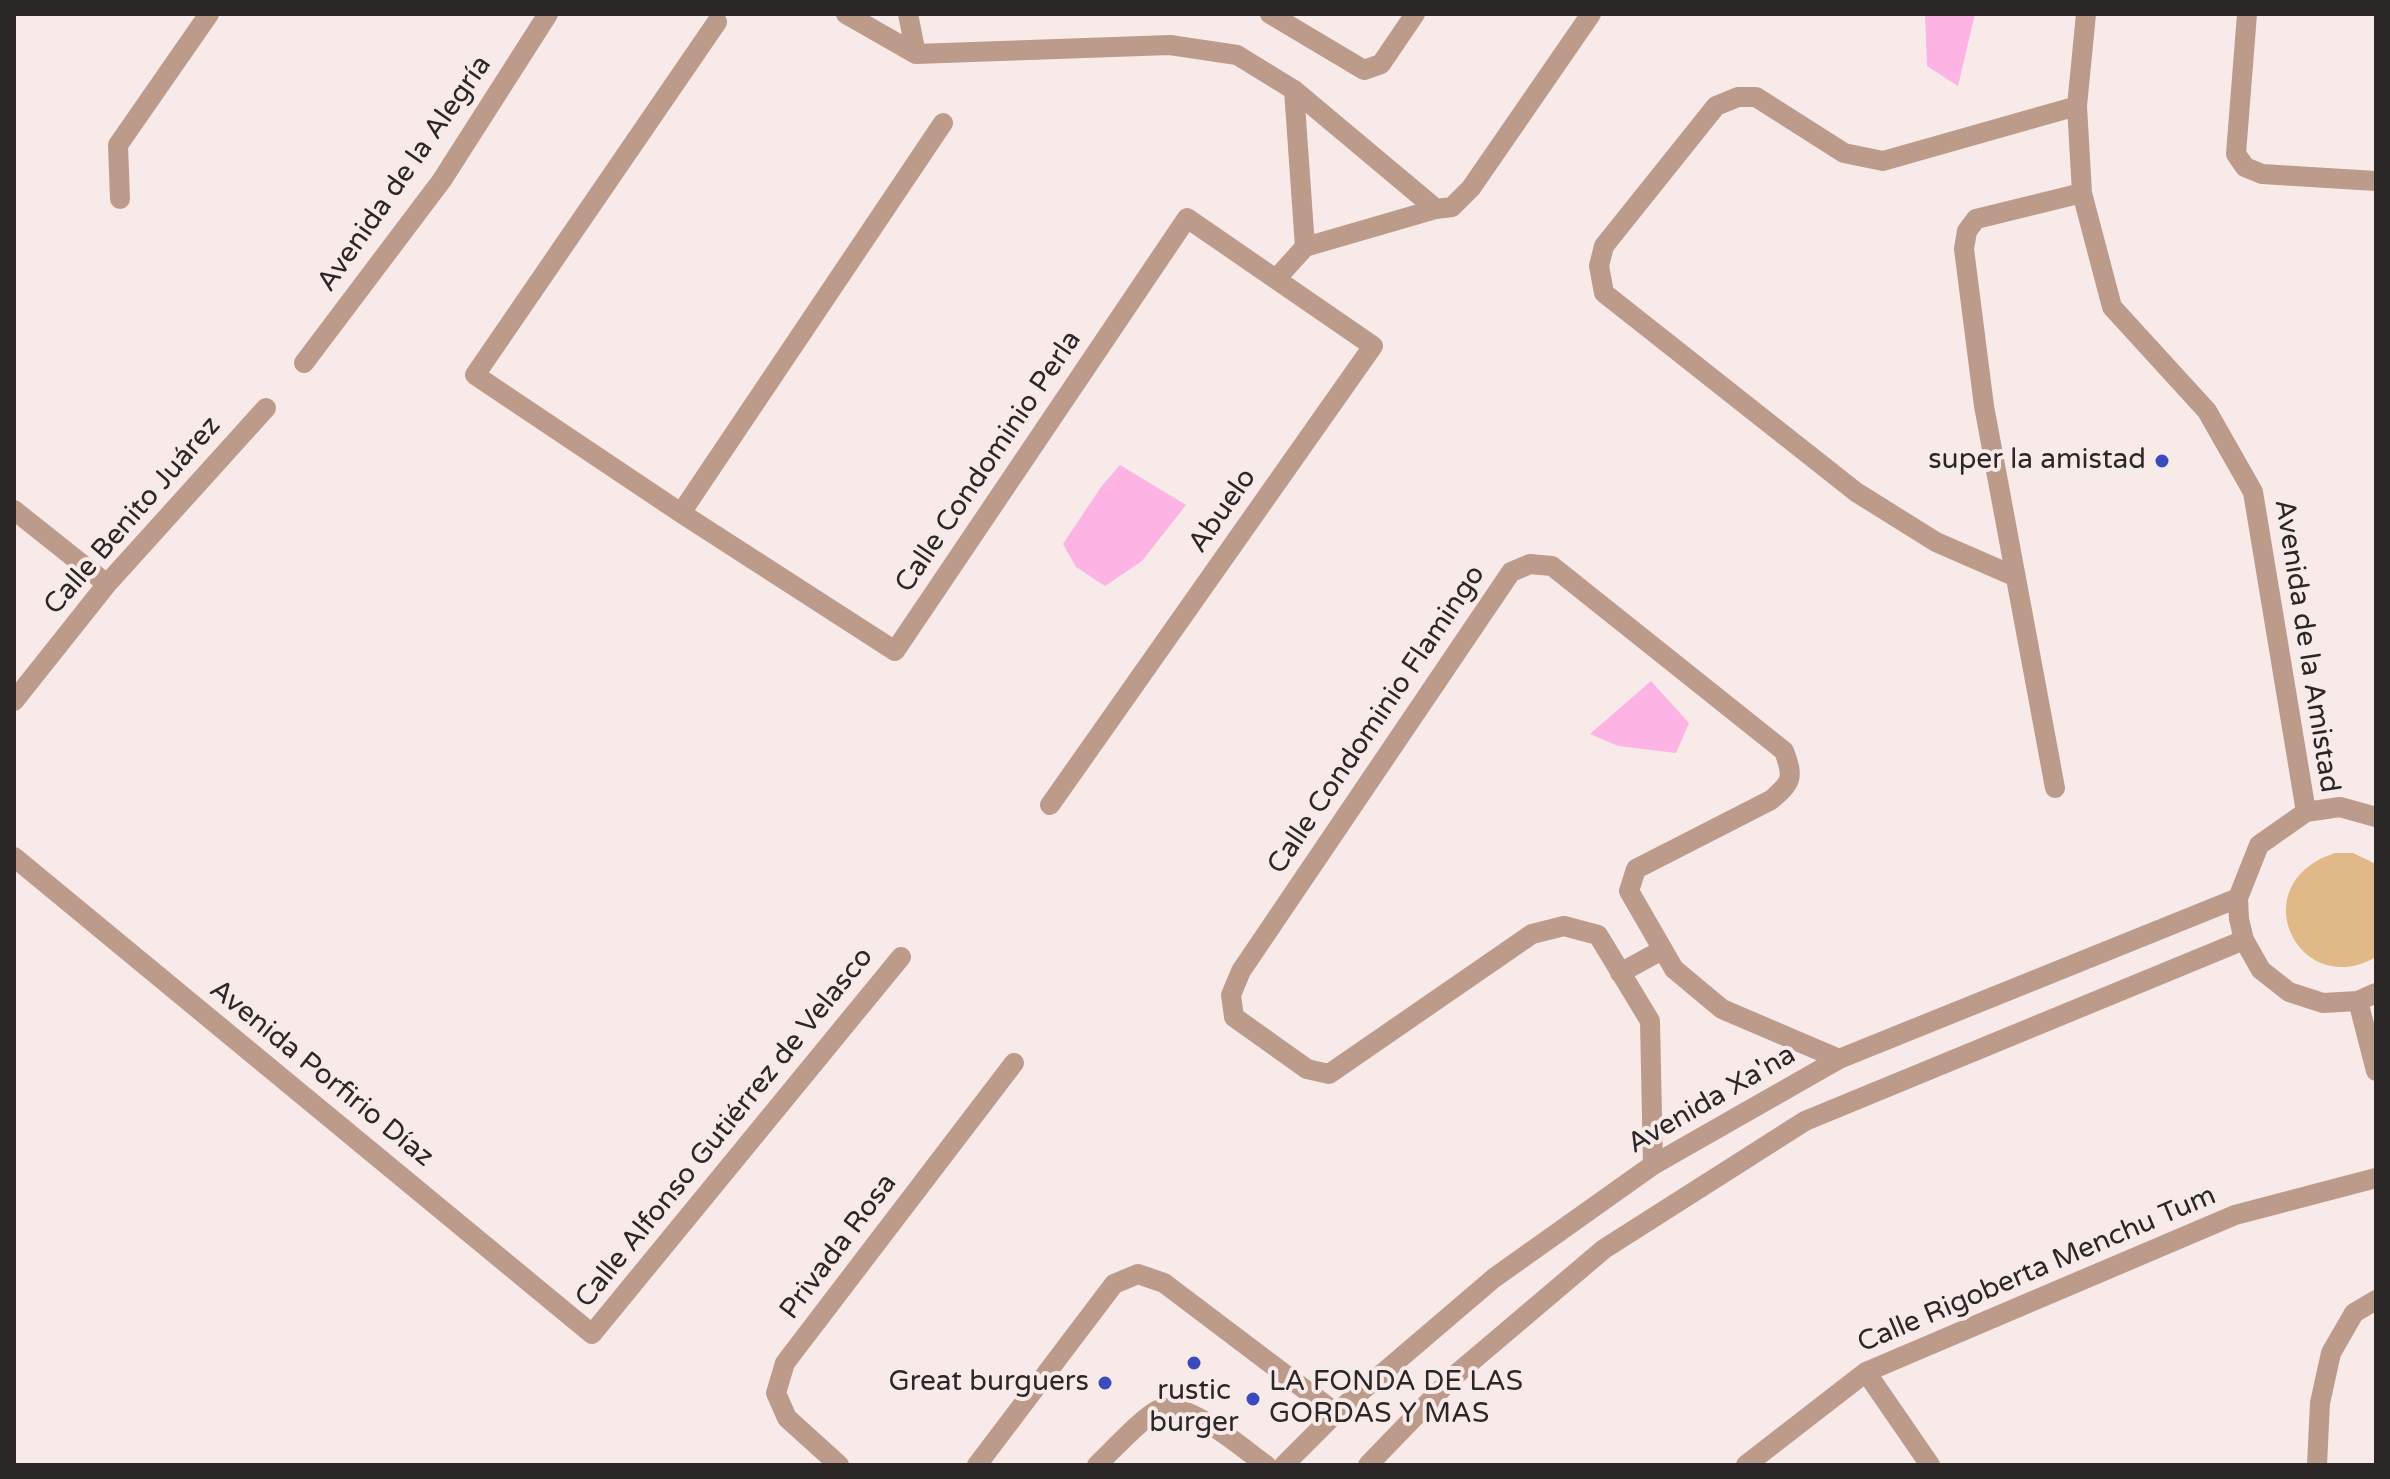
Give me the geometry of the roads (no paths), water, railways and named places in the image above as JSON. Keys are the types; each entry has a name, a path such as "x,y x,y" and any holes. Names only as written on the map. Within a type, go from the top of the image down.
{"street":[{"path":"120,199 118,145 209,14"},
{"name":"Avenida de la Alegría","path":"304,363 442,180 548,14"},
{"path":"846,14 916,54 1170,45 1237,55 1294,90 1436,209"},
{"path":"908,14 916,54"},
{"path":"1270,14 1364,70 1381,64 1415,14"},
{"path":"1276,279 1305,247 1452,207 1471,188 1591,14"},
{"name":"Avenida de la Amistad","path":"2086,14 2077,106 2082,193 2112,307 2207,411 2253,492 2306,812"},
{"path":"2247,14 2236,154 2245,167 2262,174 2376,181"},
{"name":"Calle Condominio Perla","path":"717,22 475,375 895,651 1187,218 1276,279"},
{"path":"1294,90 1305,247"},
{"path":"2014,576 1936,542 1856,492 1604,293 1599,266 1604,246 1716,106 1738,97 1756,97 1844,153 1883,161 2077,106"},
{"path":"681,513 943,123"},
{"path":"2055,788 1984,406 1964,249 1967,231 1976,219 2082,193"},
{"name":"Abuelo","path":"1050,805 1373,346 1276,279"},
{"name":"Calle Benito Juárez","path":"14,701 107,584 266,408"},
{"path":"14,510 107,584"},
{"name":"Calle Condominio Flamingo","path":"1620,973 1598,935 1564,926 1532,934 1329,1074 1307,1069 1234,1017 1231,995 1241,971 1511,572 1530,564 1552,566 1784,751 1791,771 1787,786 1771,800 1636,869 1629,891 1662,950"},
{"path":"2376,817 2340,807 2306,812 2259,845 2238,898 2244,940 2261,970 2289,992 2323,1003 2367,997 2376,1071"},
{"name":"Avenida Porfirio Díaz","path":"14,857 592,1334"},
{"name":"Avenida Xa'na","path":"1284,1465 1336,1413 1494,1278 1653,1165 1839,1059 2238,898"},
{"path":"1368,1465 1453,1377 1604,1249 1805,1121 2244,940"},
{"path":"1653,1165 1650,1021 1620,973 1662,950 1674,969 1722,1009 1839,1059"},
{"name":"Calle Alfonso Gutiérrez de Velasco","path":"592,1334 901,957"},
{"name":"Privada Rosa","path":"839,1465 787,1418 776,1393 785,1363 1014,1063"},
{"name":"Calle Rigoberta Menchu Tum","path":"1746,1465 1866,1372 2235,1215 2376,1178"},
{"path":"977,1465 1114,1284 1138,1274 1164,1283 1336,1413"},
{"path":"2317,1465 2320,1403 2331,1353 2354,1313 2376,1300"},
{"path":"1866,1372 1930,1465"},
{"path":"1097,1465 1156,1410 1170,1407 1186,1410 1266,1465"}],"place":[{"name":"super la amistad","path":"2162,461"},
{"name":"rustic burger","path":"1194,1363"},
{"name":"Great burguers","path":"1105,1383"},
{"name":"LA FONDA DE LAS GORDAS Y MAS","path":"1253,1399"}]}
